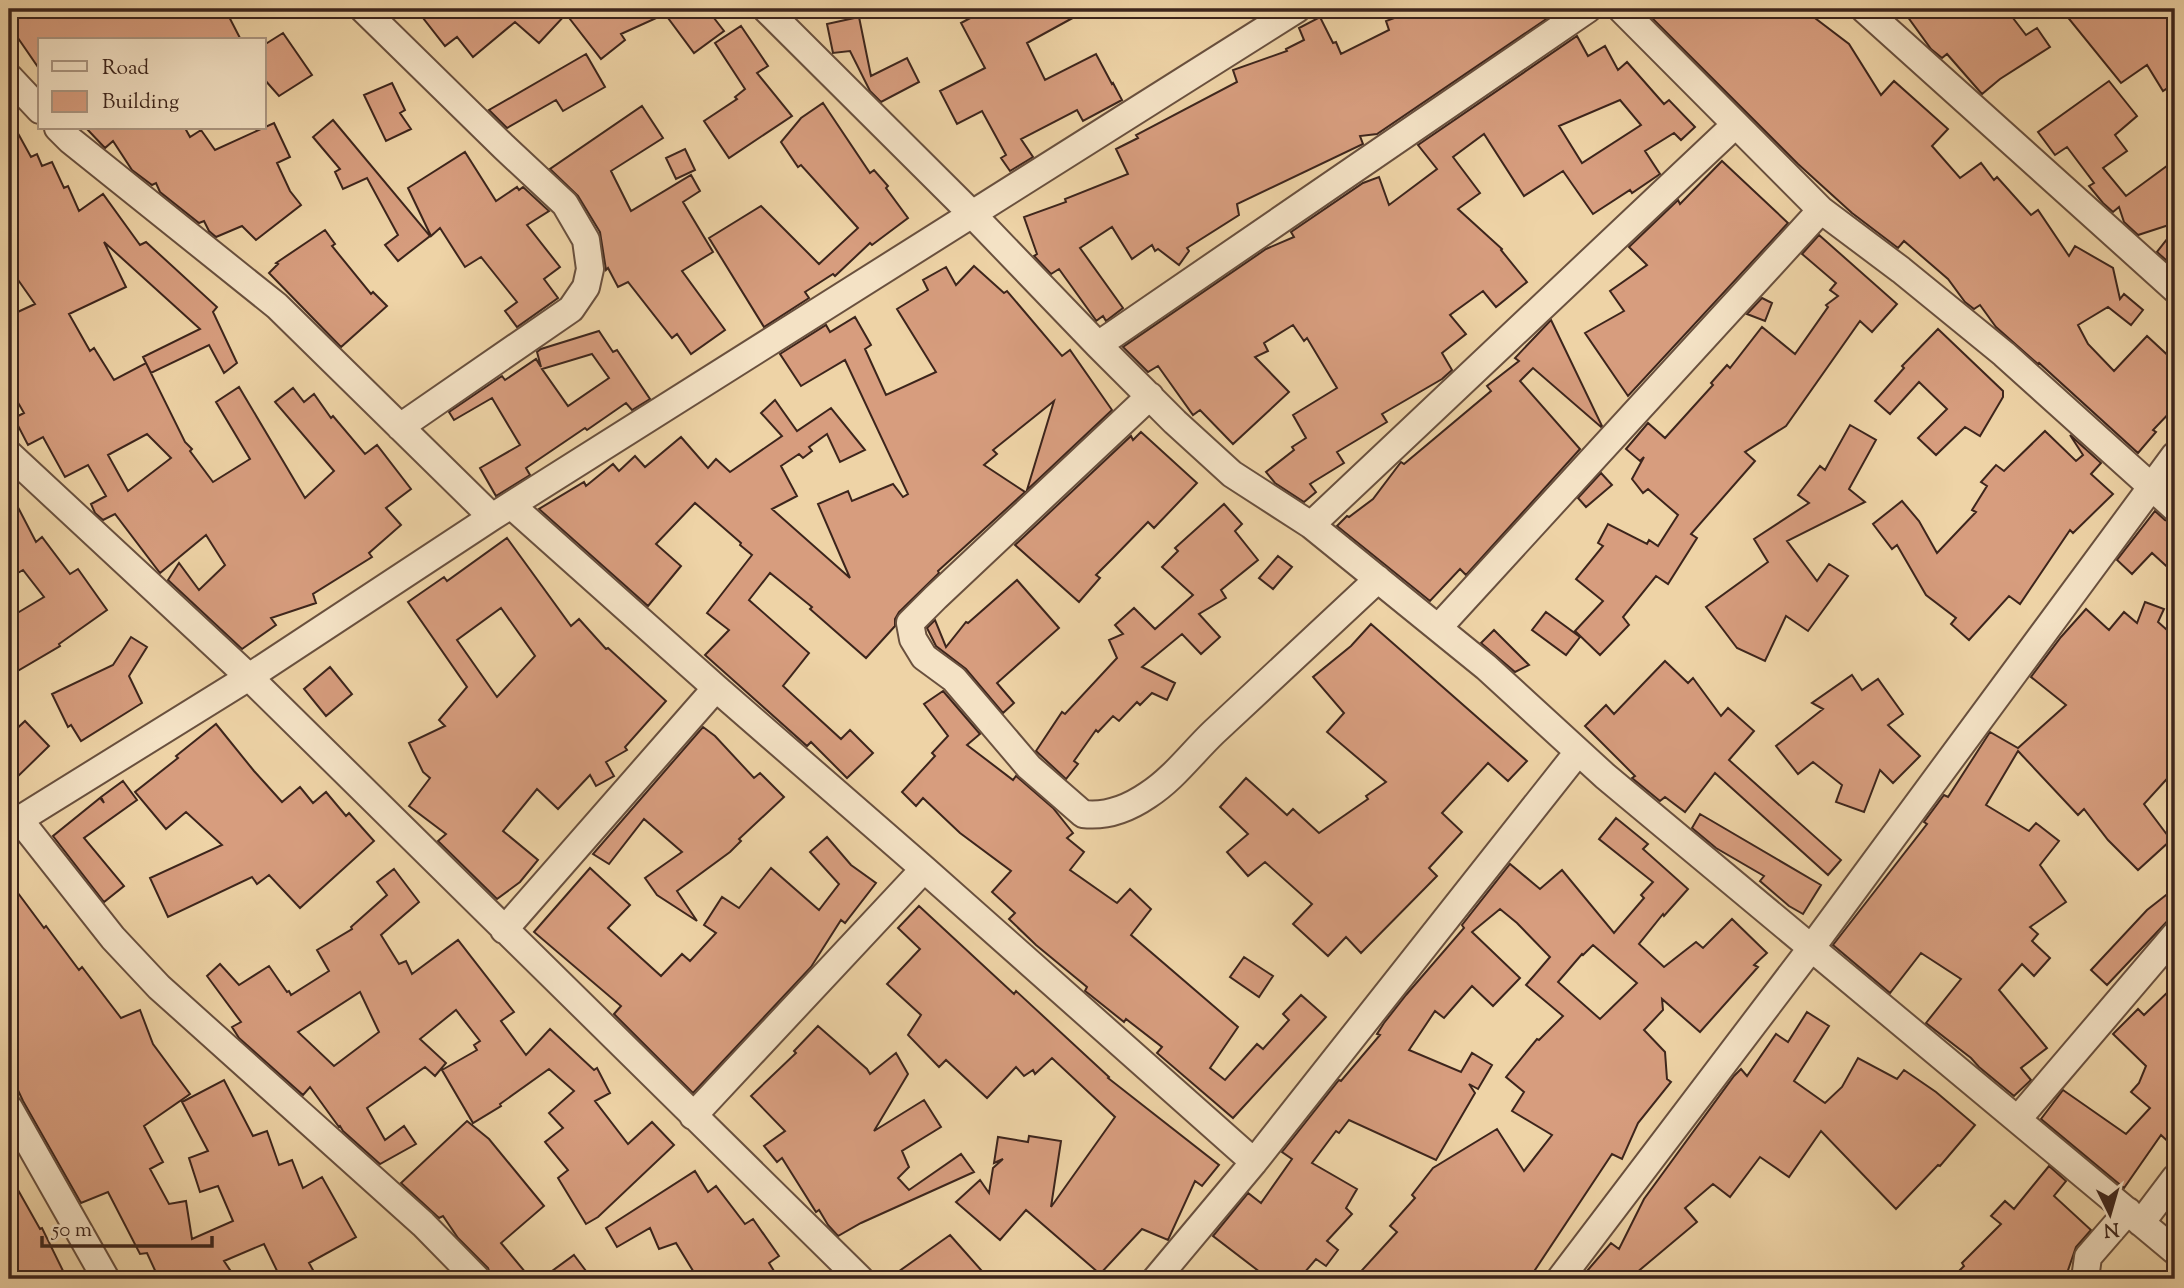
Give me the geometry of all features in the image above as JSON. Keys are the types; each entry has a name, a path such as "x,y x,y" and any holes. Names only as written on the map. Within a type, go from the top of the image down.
{"street":[{"path":"363,9 565,204 586,240 590,269 586,287 571,309 400,427"},
{"path":"766,9 972,214 1150,397 1232,474 1311,525 1486,667 1605,776 2175,1251"},
{"path":"477,1279 412,1215 159,987 113,938 14,822 249,677 502,511 1297,9"},
{"path":"1098,345 1588,9"},
{"path":"1621,9 1821,210 1901,270 2004,354 2175,508"},
{"path":"1864,9 2175,289"},
{"path":"9,77 38,108"},
{"path":"1311,525 1735,125"},
{"path":"60,130 277,306 400,427 716,688 1254,1161"},
{"path":"1438,628 1821,210"},
{"path":"1150,397 910,623 913,639 924,657 954,679 1029,767 1083,814 1095,816 1117,811 1137,802 1160,786 1378,579"},
{"path":"9,454 249,677 860,1279"},
{"path":"1560,1279 1812,947 2175,455"},
{"path":"504,930 716,688"},
{"path":"1156,1279 1254,1161 1578,752"},
{"path":"693,1116 924,869"},
{"path":"2018,1119 2175,935"},
{"path":"9,1108 106,1279"},
{"path":"2085,1279 2088,1257 2175,1178"}],"building":[{"path":"9,9 225,9 240,38 38,38 38,67 9,25"},
{"path":"416,9 707,9 724,31 694,53 665,14 621,34 625,40 601,59 566,14 539,43 515,22 473,57 457,37 445,46"},
{"path":"987,9 1089,9 1027,43 1045,80 1096,54 1122,100 1083,121 1077,110 1021,139 1033,157 1010,171 1001,158 1006,155 982,111 957,124 940,91 985,68 961,23"},
{"path":"1419,9 1561,9 1377,134 1360,136 1363,144 1237,204 1239,215 1187,248 1189,251 1179,265 1158,249 1155,251 1152,245 1132,259 1112,227 1080,248 1123,308 1106,321 1103,316 1096,321 1059,269 1051,274 1034,256 1037,254 1024,217 1066,202 1065,199 1128,174 1116,149 1138,138 1136,135 1237,82 1233,70 1287,51 1286,49 1304,40 1299,28 1320,17 1341,54 1389,30 1386,21"},
{"path":"1643,9 1803,9 1849,44 1881,95 1894,81 1948,129 1932,146 1960,178 1981,163 1994,180 1997,177 2031,215 2038,210 2069,256 2075,246 2113,268 2120,299 2124,294 2143,310 2131,325 2108,307 2078,325 2088,344 2114,371 2147,336 2175,362 2175,407 2153,430 2156,432 2138,453 1996,327 1980,305 1974,309 1965,302 1948,279 1904,241 1898,248 1852,213 1798,164"},
{"path":"1902,9 2006,9 2026,35 2037,28 2050,47 2000,79 1982,94 1947,54 1942,58 1931,49"},
{"path":"2061,9 2175,9 2175,83 2163,91 2147,65 2121,83"},
{"path":"859,17 871,76 907,58 919,82 881,102 870,91 850,51 833,53 827,24"},
{"path":"741,26 768,66 757,73 792,116 729,158 704,121 737,99 735,97 745,89 715,43"},
{"path":"283,33 312,75 279,96 266,81 266,44"},
{"path":"1577,36 1588,56 1605,46 1618,70 1627,62 1664,104 1669,100 1695,127 1681,140 1674,133 1645,151 1660,174 1593,214 1563,171 1524,196 1484,134 1453,157 1480,193 1458,209 1502,249 1527,282 1496,307 1483,291 1450,315 1466,334 1442,353 1452,370 1442,379 1382,414 1387,422 1337,452 1344,463 1310,484 1316,492 1304,502 1275,483 1266,472 1294,450 1292,447 1306,438 1293,415 1337,388 1307,338 1304,341 1293,325 1264,343 1268,351 1255,357 1289,392 1233,444 1200,410 1193,415 1158,366 1148,372 1123,347 1266,249 1294,237 1291,232 1363,183 1379,177 1389,205 1437,169 1418,145","holes":["1620,100 1641,125 1582,163 1559,126"]},
{"path":"586,54 605,87 563,111 556,100 507,128 489,110"},
{"path":"2109,81 2137,116 2115,135 2127,151 2103,168 2126,196 2175,160 2175,223 2138,235 2124,222 2119,207 2113,212 2089,186 2094,183 2067,147 2055,155 2038,132"},
{"path":"392,83 405,110 400,113 411,129 386,141 364,95"},
{"path":"823,103 870,173 874,170 888,186 886,188 908,218 872,245 870,243 835,276 833,274 805,292 809,298 764,327 709,238 761,206 819,264 858,228 801,165 798,167 781,142 801,118"},
{"path":"642,106 663,138 611,171 631,211 691,175 700,191 683,202 713,252 682,271 725,330 691,354 677,334 672,338 628,282 618,287 608,268 606,270 600,232 578,196 550,169"},
{"path":"9,117 31,157 37,154 42,166 52,162 64,188 68,186 79,211 103,194 140,245 146,242 217,307 213,312 237,363 224,373 209,345 151,373 146,363 185,442 192,449 190,451 213,482 250,459 216,402 239,387 305,498 334,471 275,402 293,388 304,402 314,394 331,418 333,416 365,454 377,445 411,489 386,508 401,525 369,553 372,557 313,594 316,603 271,618 276,625 242,649 168,580 179,563 199,590 225,565 206,535 160,573 115,514 103,520 95,513 91,504 106,496 88,465 65,477 43,437 28,445 14,418 24,413 9,387 9,316 35,304 9,267","holes":["104,242 200,329 143,357 146,363 114,380 94,348 90,351 69,314 126,287","147,434 171,458 128,491 108,455"]},
{"path":"333,120 430,236 398,261 385,245 398,235 367,178 343,189 335,172 340,169 313,137"},
{"path":"274,123 290,157 277,163 290,191 301,205 256,240 242,226 216,237 204,221 199,223 160,192 156,183 152,185 132,170 113,141 105,148 88,130 186,130 190,137 201,130 215,150 259,130 266,130 266,127"},
{"path":"685,149 695,170 676,179 666,158"},
{"path":"465,152 496,201 517,187 519,190 523,187 549,211 527,225 560,267 544,279 558,298 517,327 505,311 517,302 481,257 465,267 440,228 431,236 408,188"},
{"path":"1722,161 1788,223 1628,396 1585,333 1624,311 1610,291 1647,265 1629,247 1678,200 1680,204"},
{"path":"2175,229 2175,268 2157,252"},
{"path":"325,230 335,244 332,246 371,294 373,292 387,306 341,347 269,273 278,264 276,263"},
{"path":"1819,235 1897,304 1872,332 1860,321 1786,426 1745,452 1755,461 1691,534 1697,538 1668,584 1656,576 1623,617 1629,625 1600,655 1575,631 1603,601 1576,579 1603,546 1598,543 1608,524 1647,544 1649,540 1658,546 1678,515 1648,489 1643,493 1632,479 1644,457 1640,461 1626,449 1648,423 1665,438 1713,385 1711,383 1727,365 1730,368 1762,327 1795,354 1828,307 1826,305 1838,296 1830,290 1836,283 1802,254"},
{"path":"974,266 1004,293 1007,291 1062,356 1070,350 1112,410 1027,490 1054,401 993,450 997,454 984,465 1025,492 938,571 939,573 899,612 895,626 866,658 810,609 812,607 770,573 749,600 809,653 783,686 841,739 850,730 873,753 847,778 811,742 807,746 705,655 729,630 707,613 752,555 741,543 695,503 656,544 681,566 648,606 539,509 584,482 586,486 613,464 619,471 635,456 645,467 681,437 708,468 716,459 730,472 782,436 761,413 775,400 797,431 831,408 865,450 840,462 827,434 809,447 812,451 803,458 799,454 781,466 797,496 772,509 850,578 818,504 848,491 852,501 893,484 903,497 908,494 845,360 801,386 780,354 826,325 830,332 855,317 871,345 865,349 886,395 936,372 897,309 928,290 923,280 946,267 956,285"},
{"path":"1762,298 1772,303 1765,321 1747,314"},
{"path":"1551,320 1602,426 1533,368 1520,381 1580,449 1466,575 1460,569 1430,601 1337,526 1373,499 1401,462 1404,464 1491,391 1487,386 1519,361 1515,358"},
{"path":"1938,329 2003,391 2003,397 1980,436 1965,427 1936,455 1918,438 1947,409 1919,382 1890,414 1875,401 1904,368 1902,366"},
{"path":"599,331 613,352 617,350 650,399 632,410 626,403 587,430 585,428 526,468 530,475 496,496 480,468 520,445 492,398 454,420 449,412 502,376 505,380 536,359 541,367 537,352","holes":["592,354 609,378 568,406 542,369"]},
{"path":"1850,425 1876,440 1849,489 1865,502 1787,541 1817,581 1829,564 1848,576 1808,631 1786,616 1765,661 1737,648 1706,607 1768,562 1754,539 1809,503 1798,495 1820,466 1825,470"},
{"path":"2045,431 2076,461 2083,455 2070,435 2101,463 2091,474 2113,494 2073,533 2070,530 2020,604 2009,596 1969,640 1951,624 1956,618 1926,595 1897,545 1892,549 1873,524 1902,501 1919,521 1937,553 1976,512 1972,510 1987,486 1981,482 1996,465 2004,471"},
{"path":"1141,432 1197,483 1154,528 1148,522 1096,575 1100,578 1079,602 1015,545 1131,436 1133,440"},
{"path":"1601,473 1612,485 1586,507 1578,498"},
{"path":"9,490 36,542 42,537 70,574 78,569 107,610 59,644 60,646 9,676 9,618 44,597 23,570 9,578"},
{"path":"1224,504 1242,524 1235,531 1258,560 1221,590 1226,598 1199,614 1220,637 1201,654 1182,634 1142,667 1175,683 1167,700 1152,693 1140,705 1137,702 1119,721 1113,716 1098,732 1096,730 1074,761 1078,764 1066,779 1036,751 1062,712 1065,714 1117,658 1109,640 1123,634 1115,625 1134,608 1155,629 1193,595 1162,567 1178,551 1175,548"},
{"path":"2155,511 2165,520 2175,523 2175,574 2152,553 2132,574 2117,560"},
{"path":"507,538 571,626 579,619 606,649 666,701 625,747 627,750 606,762 614,776 596,786 590,775 558,809 537,789 503,831 538,860 520,882 497,899 438,841 446,834 409,806 430,778 423,772 409,743 445,726 439,720 467,687 408,602 444,577 447,581","holes":["501,608 535,656 497,697 457,640"]},
{"path":"1278,556 1292,567 1273,589 1259,578"},
{"path":"1017,580 1059,628 997,683 1014,703 1003,713 966,669 936,646 927,628 935,620 946,647 966,622"},
{"path":"2145,602 2164,609 2158,622 2175,637 2175,770 2144,804 2171,840 2138,870 2108,840 2084,809 2078,815 2018,751 1986,805 2029,831 2036,823 2059,841 2040,865 2066,902 2030,927 2038,934 2032,941 2050,958 2034,976 2022,964 1999,990 2047,1048 2021,1068 2031,1080 2014,1096 1926,1023 1961,979 1921,953 1890,993 1833,945 1927,824 1924,822 1944,795 1948,797 1990,732 2018,748 2066,705 2031,677 2086,609 2109,630 2124,612 2137,623"},
{"path":"1546,612 1580,637 1566,655 1532,630"},
{"path":"1371,624 1527,761 1508,781 1488,763 1442,813 1462,832 1429,868 1437,876 1361,953 1346,937 1328,956 1293,924 1312,904 1265,862 1248,876 1227,852 1248,834 1220,807 1246,778 1287,815 1293,809 1319,833 1368,799 1366,796 1386,782 1327,732 1344,713 1313,677 1351,646"},
{"path":"1494,630 1529,665 1515,672 1481,643"},
{"path":"131,637 147,647 129,676 142,703 81,741 71,725 68,727 52,694 113,665"},
{"path":"1665,661 1688,683 1693,678 1721,716 1728,708 1754,731 1729,760 1841,860 1828,875 1715,773 1685,812 1665,797 1660,801 1632,778 1635,776 1585,726 1606,705 1614,714"},
{"path":"330,667 352,694 326,716 304,689"},
{"path":"1852,675 1862,690 1878,679 1903,714 1888,725 1920,756 1893,783 1880,770 1864,812 1836,802 1842,785 1813,762 1798,774 1776,746 1823,709 1812,703"},
{"path":"943,691 980,734 967,745 1013,780 1016,776 1053,808 1073,833 1067,838 1084,852 1070,870 1117,903 1130,889 1151,909 1131,935 1238,1027 1210,1068 1225,1080 1257,1044 1263,1049 1289,1020 1283,1014 1301,995 1326,1017 1233,1118 1157,1053 1162,1047 1126,1019 1124,1022 1085,991 1087,987 1009,919 1015,913 992,892 1011,871 960,833 923,798 916,806 902,792 935,756 932,753 948,736 924,704"},
{"path":"25,721 49,746 9,785 9,736"},
{"path":"216,724 282,802 300,787 313,803 326,792 346,816 349,813 374,841 300,908 269,875 257,884 252,877 168,917 150,878 222,845 186,812 166,829 135,792"},
{"path":"703,727 715,736 754,778 760,773 784,797 739,839 741,841 730,852 677,891 697,921 657,895 645,878 682,852 644,819 609,864 593,854"},
{"path":"123,781 137,800 84,838 124,886 104,902 53,836 100,798 104,803 101,797"},
{"path":"1700,814 1821,885 1803,914 1789,906 1760,881 1764,876 1716,848 1692,828"},
{"path":"1616,818 1648,844 1643,849 1688,889 1639,944 1664,967 1696,942 1703,948 1732,919 1767,953 1754,965 1758,967 1700,1032 1662,999 1663,1010 1644,1030 1665,1052 1667,1079 1671,1082 1638,1123 1622,1159 1612,1154 1529,1279 1354,1279 1397,1232 1390,1226 1415,1198 1412,1195 1433,1168 1497,1129 1524,1171 1552,1135 1512,1111 1524,1092 1506,1077 1537,1039 1563,1016 1526,985 1550,957 1500,909 1472,932 1520,978 1493,1006 1472,986 1444,1018 1435,1011 1409,1050 1461,1072 1472,1053 1492,1065 1478,1089 1469,1084 1475,1093 1436,1160 1349,1120 1339,1133 1336,1131 1312,1163 1357,1189 1346,1208 1352,1214 1327,1241 1338,1250 1326,1266 1316,1259 1299,1279 1269,1279 1213,1236 1248,1193 1261,1203 1292,1159 1282,1152 1339,1080 1341,1081 1380,1035 1377,1034 1384,1023 1464,928 1462,925 1510,864 1540,889 1562,870 1614,933 1644,898 1641,895 1653,882 1599,839","holes":["1593,945 1637,983 1600,1019 1558,982"]},
{"path":"827,837 851,865 876,883 845,923 841,920 811,967 693,1093 614,1014 621,1006 534,932 590,868 630,905 608,928 661,976 682,954 690,961 716,933 704,925 722,897 739,908 771,868 819,910 839,884 810,852"},
{"path":"394,869 419,902 381,935 399,964 406,961 412,974 458,940 514,1012 501,1021 526,1055 550,1029 594,1070 597,1068 610,1093 595,1101 628,1144 652,1122 674,1145 598,1217 586,1224 558,1178 568,1170 545,1142 563,1128 549,1113 574,1091 549,1069 500,1104 501,1106 473,1123 442,1070 477,1050 474,1045 480,1041 456,1010 420,1039 446,1063 435,1076 425,1067 367,1108 385,1140 404,1126 416,1144 380,1164 339,1127 310,1087 303,1095 239,1038 232,1027 241,1022 207,976 220,964 239,985 269,966 291,995 329,971 317,950 352,929 351,927 387,895 377,882","holes":["360,992 379,1032 334,1066 298,1032"]},
{"path":"9,881 44,928 46,926 79,970 82,967 121,1018 140,1010 153,1044 190,1094 144,1126 163,1162 150,1169 169,1204 186,1201 192,1239 233,1221 218,1186 200,1192 189,1158 208,1151 182,1102 224,1080 253,1136 267,1131 279,1165 292,1160 303,1188 322,1177 356,1237 309,1263 318,1279 281,1279 264,1244 224,1261 236,1279 159,1279 147,1253 140,1254 108,1192 81,1203 9,1071 9,992 17,986 9,977"},
{"path":"2175,888 2175,913 2107,985 2091,970 2147,910"},
{"path":"919,906 1014,994 1016,991 1108,1078 1219,1165 1202,1186 1195,1181 1168,1240 1142,1229 1100,1274 1026,1210 1000,1240 956,1202 980,1180 989,1193 993,1168 1003,1159 994,1163 998,1137 1028,1142 1029,1136 1061,1141 1051,1207 1115,1117 1052,1058 1035,1074 1033,1070 1024,1076 1016,1067 987,1098 946,1060 939,1067 908,1035 921,1015 887,984 920,949 898,928"},
{"path":"1244,957 1273,976 1259,997 1230,977"},
{"path":"2175,985 2175,1148 2161,1135 2124,1188 2041,1119 2063,1090 2126,1134 2150,1108 2131,1092 2139,1083 2146,1066 2113,1034 2138,1009 2144,1015"},
{"path":"1807,1012 1829,1026 1794,1081 1825,1103 1842,1087 1858,1058 1897,1079 1904,1070 1936,1092 1975,1125 1940,1166 1938,1165 1896,1209 1821,1131 1789,1177 1760,1157 1730,1197 1713,1184 1685,1208 1697,1222 1629,1279 1596,1279 1587,1271 1611,1243 1619,1249 1644,1199 1734,1076 1741,1069 1747,1076 1776,1034 1788,1042"},
{"path":"818,1026 870,1074 896,1053 908,1074 874,1131 924,1100 941,1127 902,1151 909,1167 898,1178 909,1190 961,1154 974,1172 838,1236 819,1210 816,1212 782,1158 777,1162 764,1146 785,1131 751,1096 796,1053 794,1051"},
{"path":"467,1121 489,1139 544,1206 501,1243 531,1279 492,1279 488,1268 458,1238 443,1216 439,1218 401,1183"},
{"path":"2049,1166 2066,1181 2054,1196 2091,1230 2076,1247 2065,1279 1951,1279 1964,1266 1962,1263 2001,1224 1991,1216 2005,1201 2014,1209"},
{"path":"695,1171 708,1192 716,1186 745,1224 753,1219 779,1256 769,1263 779,1279 698,1279 676,1243 659,1249 650,1228 617,1247 606,1228"},
{"path":"9,1174 40,1229 42,1228 67,1279 9,1279"},
{"path":"950,1235 989,1279 888,1279"},
{"path":"574,1255 592,1279 541,1279"}]}
